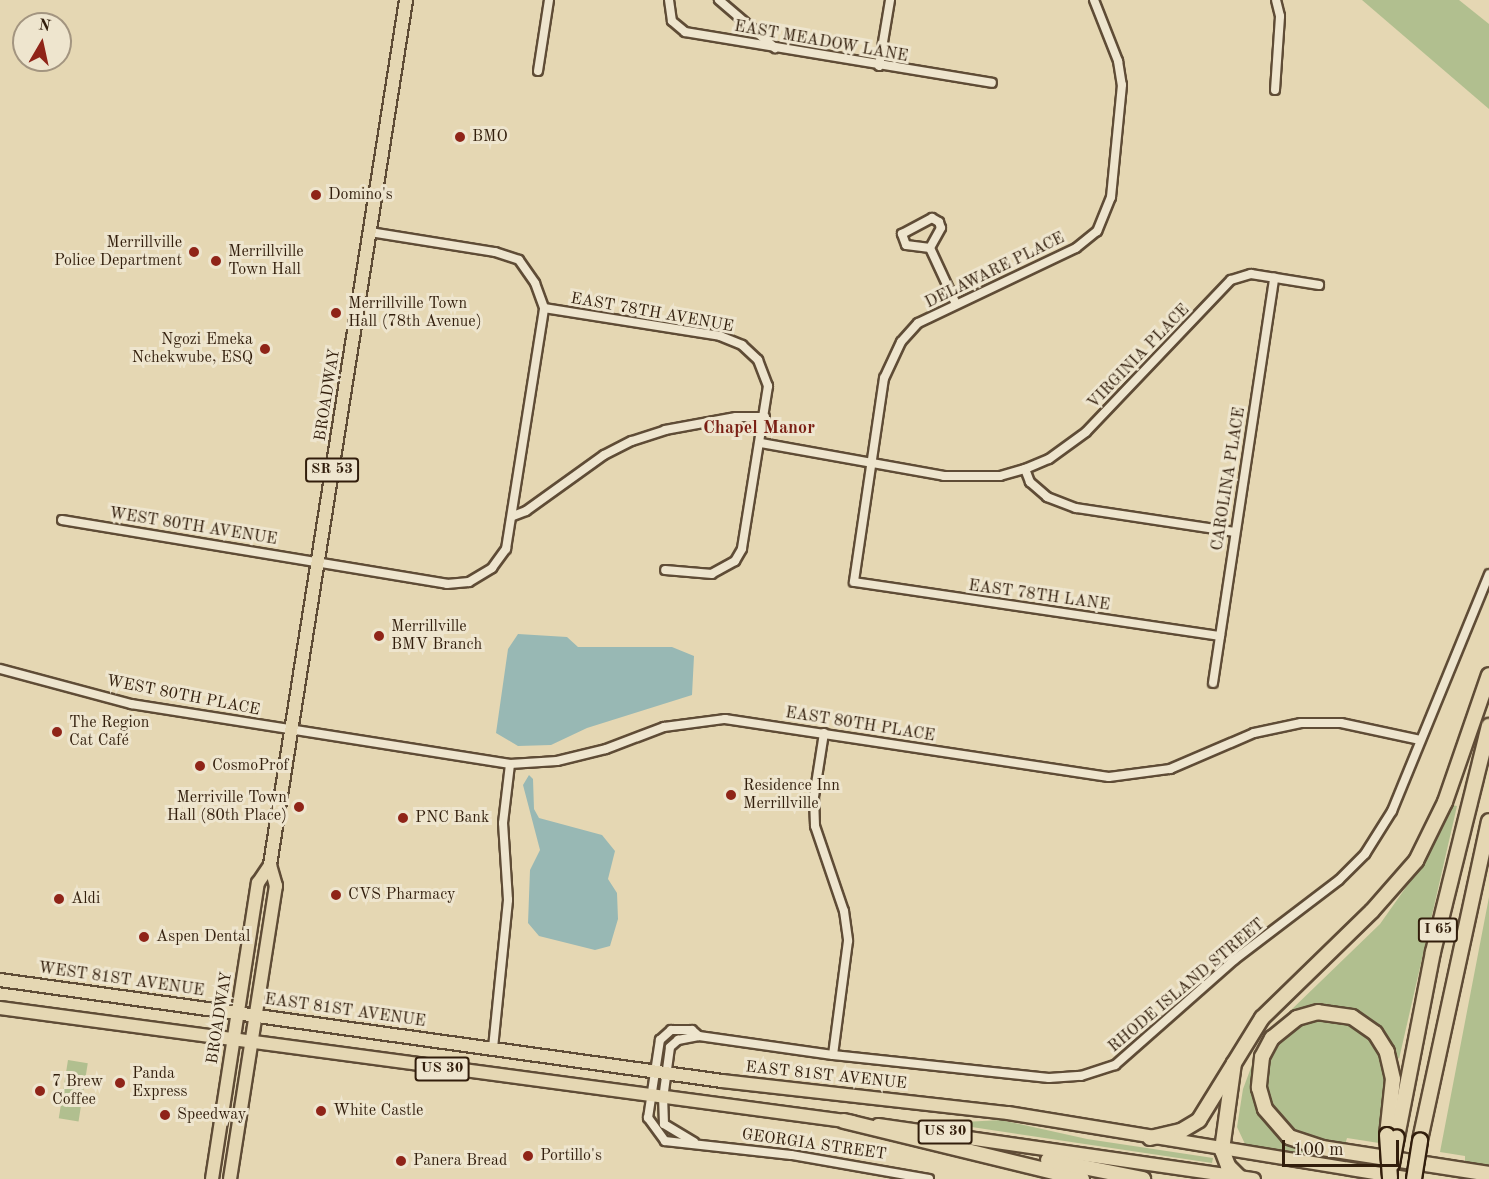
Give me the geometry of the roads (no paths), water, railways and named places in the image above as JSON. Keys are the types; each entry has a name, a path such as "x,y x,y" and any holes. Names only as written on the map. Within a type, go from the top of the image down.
{"highway":[{"path":"1150,1138 1181,1131 1199,1120 1224,1074 1234,1063 1262,1017 1372,911 1416,861 1442,810 1489,675"},
{"name":"I 65","path":"1390,1178 1392,1136 1439,922 1489,726"},
{"name":"I 65","path":"1413,1177 1451,982 1489,821"},
{"path":"1392,1136 1393,1072 1387,1052 1375,1033 1352,1017 1318,1012 1297,1018 1272,1038 1262,1057 1259,1088 1265,1110 1289,1137 1322,1148 1489,1174"},
{"path":"1234,1063 1222,1150 1228,1166 1239,1177"},
{"path":"844,1122 1082,1179"},
{"path":"984,1154 1029,1157 1143,1179"}],"main road":[{"name":"BROADWAY","path":"212,1179 258,883 270,865 406,0"},
{"name":"BROADWAY","path":"230,1179 276,886 270,865"},
{"name":"WEST 81ST AVENUE","path":"0,980 237,1012"},
{"name":"US 30","path":"0,1008 657,1098 991,1138 1254,1179"},
{"name":"EAST 81ST AVENUE","path":"237,1012 660,1072 1008,1113 1222,1150 1413,1177"}],"street":[{"path":"538,71 549,0"},
{"name":"EAST MEADOW LANE","path":"669,0 672,21 685,32 879,66 992,82"},
{"path":"719,0 776,49"},
{"path":"879,66 890,0"},
{"name":"DELAWARE PLACE","path":"854,582 884,378 893,355 918,323 1076,248 1098,231 1111,197 1122,85 1118,61 1094,0"},
{"path":"1275,90 1280,16 1276,0"},
{"path":"932,218 941,228 930,248 906,245 902,234 932,218"},
{"path":"318,561 447,584 469,582 492,568 506,549 513,516 544,308 535,283 519,260 495,252 370,232"},
{"path":"930,248 956,304"},
{"name":"VIRGINIA PLACE","path":"871,462 975,478 1024,469 1049,459 1086,432 1231,280 1251,274 1319,285"},
{"name":"CAROLINA PLACE","path":"1213,683 1274,278"},
{"name":"EAST 78TH AVENUE","path":"544,308 720,336 742,345 758,360 768,386 747,534 735,561 712,574 665,570"},
{"path":"513,516 526,511 604,455 632,441 665,430 736,417 765,417"},
{"path":"761,443 871,462"},
{"path":"1024,469 1030,482 1047,497 1076,508 1234,532"},
{"name":"WEST 80TH AVENUE","path":"62,520 318,561"},
{"name":"RHODE ISLAND STREET","path":"657,1098 660,1072 672,1044 699,1036 833,1055 1048,1078 1081,1076 1115,1065 1234,960 1358,862 1386,822 1489,574"},
{"name":"EAST 78TH LANE","path":"854,582 1220,636"},
{"name":"WEST 80TH PLACE","path":"0,669 131,704 292,730"},
{"name":"EAST 80TH PLACE","path":"292,730 510,764 580,756 643,733 702,720 734,719 1109,777 1170,769 1254,733 1301,723 1352,724 1420,740"},
{"path":"824,733 814,818 844,911 848,941 833,1055"},
{"path":"492,1048 508,900 503,823 510,764"},
{"name":"RHODE ISLAND STREET","path":"657,1098 660,1072"},
{"name":"GEORGIA STREET","path":"657,1098 648,1118 656,1133 670,1143 694,1142 899,1171 929,1179"},
{"name":"GEORGIA STREET","path":"657,1098 664,1124 694,1142"}],"water":[{"path":"518,634 567,637 578,647 672,647 694,656 692,695 587,728 551,745 518,746 496,733 508,649"},
{"path":"529,775 533,779 534,809 539,818 602,835 615,851 608,879 617,893 618,919 610,946 595,950 539,936 528,923 530,870 540,850 523,785"}],"place":[{"name":"BMO","path":"460,137"},
{"name":"Domino's","path":"316,195"},
{"name":"Merrillville Police Department","path":"194,252"},
{"name":"Merrillville Town Hall","path":"216,261"},
{"name":"Merrillville Town Hall (78th Avenue)","path":"336,313"},
{"name":"Ngozi Emeka Nchekwube, ESQ","path":"265,349"},
{"name":"Merrillville BMV Branch","path":"379,636"},
{"name":"The Region Cat Café","path":"57,732"},
{"name":"CosmoProf","path":"200,766"},
{"name":"Residence Inn Merrillville","path":"731,795"},
{"name":"Merriville Town Hall (80th Place)","path":"299,807"},
{"name":"PNC Bank","path":"403,818"},
{"name":"CVS Pharmacy","path":"336,895"},
{"name":"Aldi","path":"59,899"},
{"name":"Aspen Dental","path":"144,937"},
{"name":"Panda Express","path":"120,1083"},
{"name":"7 Brew Coffee","path":"40,1091"},
{"name":"White Castle","path":"321,1111"},
{"name":"Speedway","path":"165,1115"},
{"name":"Portillo's","path":"528,1156"},
{"name":"Panera Bread","path":"401,1161"}],"district":[{"name":"Chapel Manor","path":"759,428"}]}
